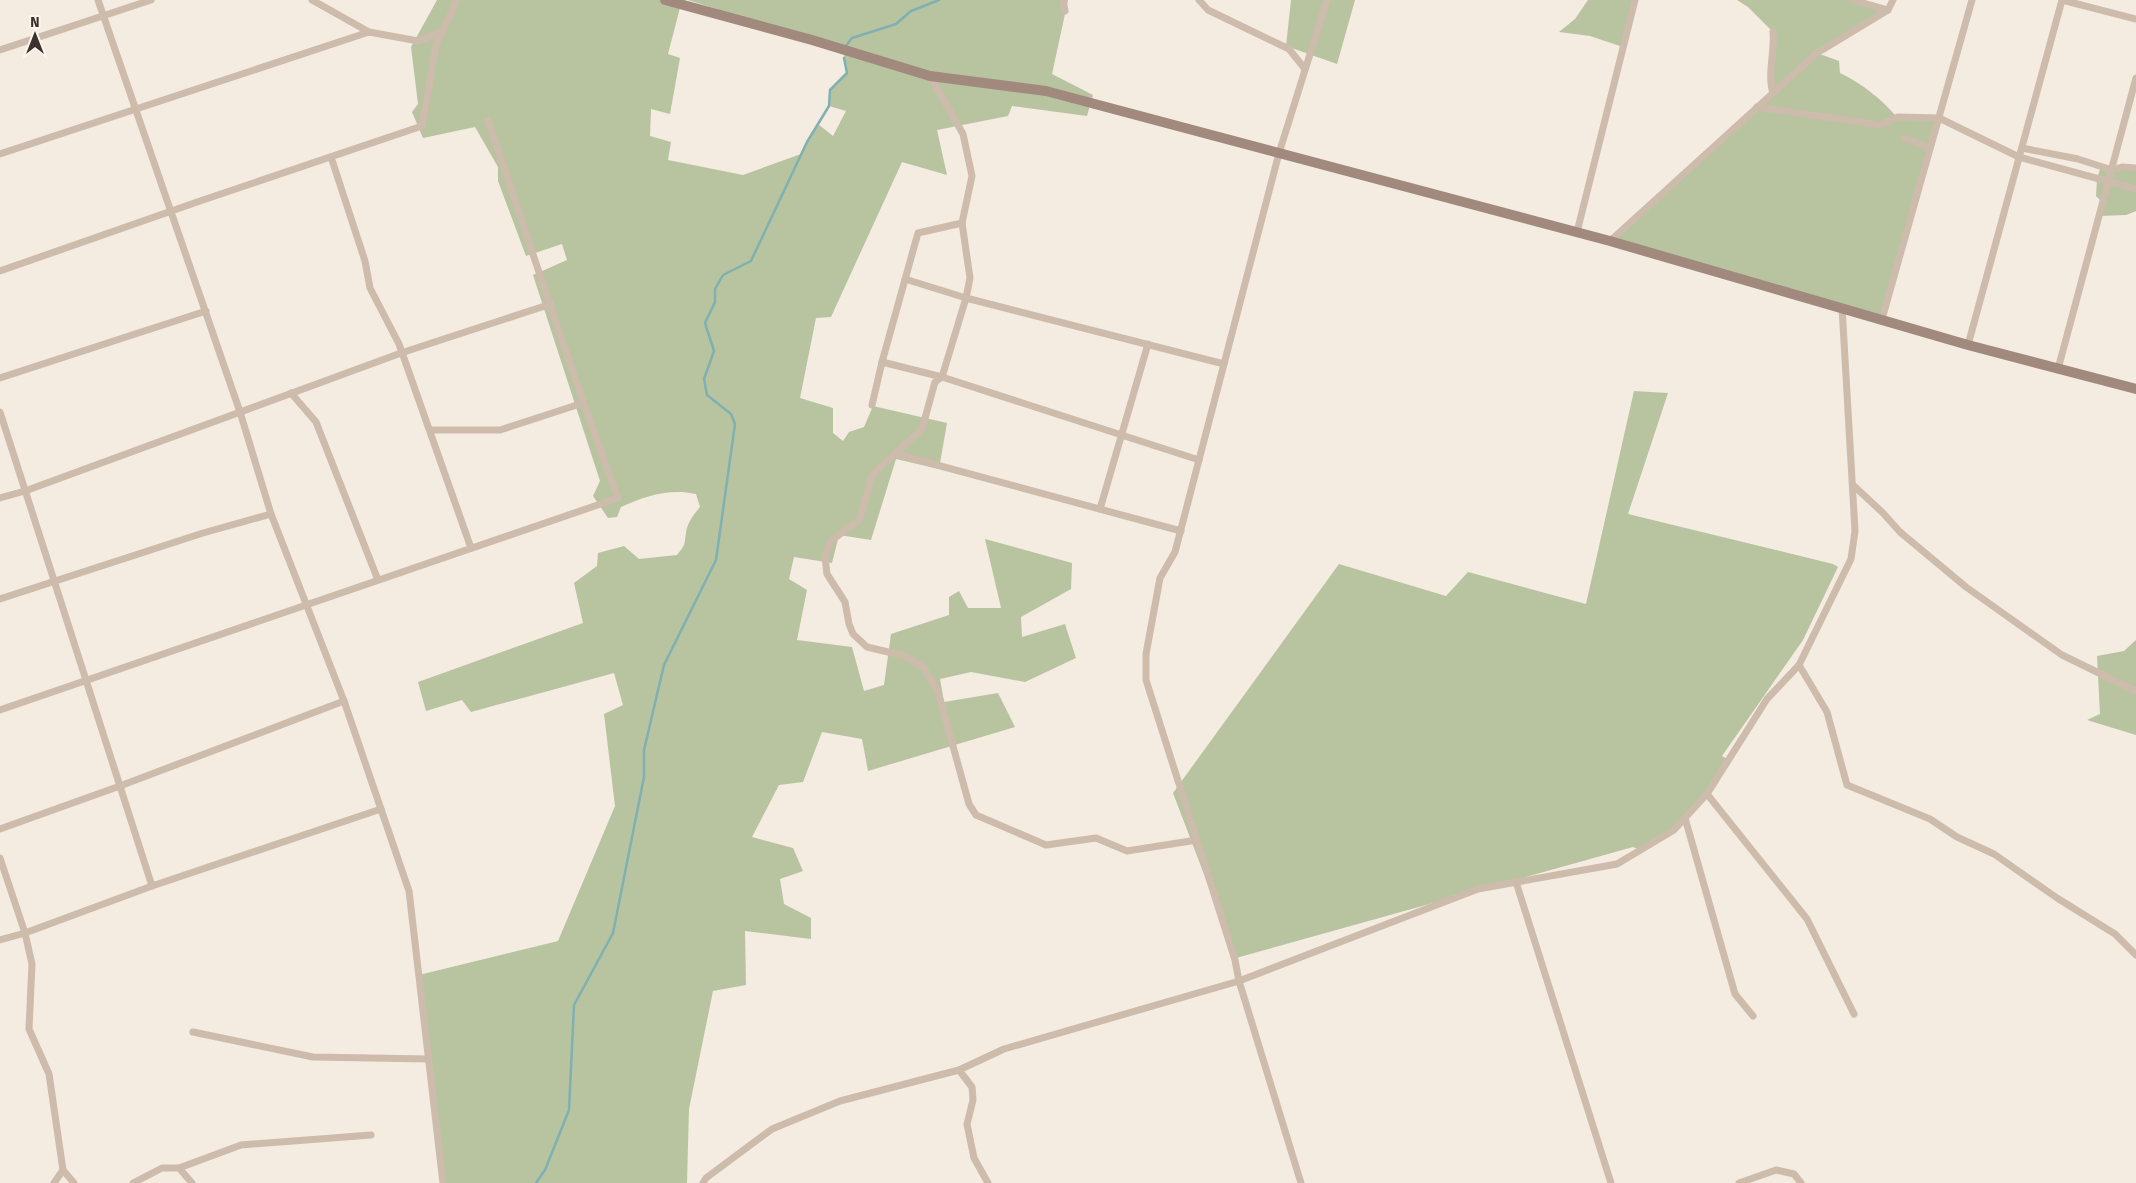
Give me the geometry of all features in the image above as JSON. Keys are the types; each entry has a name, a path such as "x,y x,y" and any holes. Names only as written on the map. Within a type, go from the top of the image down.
{"main road":[{"path":"665,0 812,40 930,76 1046,91 1610,241 1968,345 2136,389"}],"street":[{"path":"98,0 240,412 271,514 344,701 409,891 444,1183"},
{"path":"0,50 151,0"},
{"path":"312,0 369,32 418,41 441,32"},
{"path":"0,271 422,126 436,45 454,10 456,0"},
{"path":"1063,0 1065,11"},
{"path":"1199,0 1208,10 1289,49 1305,69"},
{"path":"1301,1183 1239,980 1235,960 1146,680 1146,654 1160,578 1176,552 1279,153 1327,0"},
{"path":"1577,232 1635,0"},
{"path":"1852,0 1888,10"},
{"path":"1610,241 1817,53 1888,10 1893,0"},
{"path":"1882,319 1972,0"},
{"path":"1968,345 2062,0 2136,19"},
{"path":"0,154 369,32"},
{"path":"1773,32 1775,46 1770,84 1773,93"},
{"path":"930,76 963,134 972,176 962,224 970,278 966,298 942,377 935,382 922,429 872,475 860,519 831,541 825,557 827,574 845,602 848,624 853,634 867,647 905,656 924,668 938,692 969,804 976,814 1046,845 1096,838 1127,851 1197,840"},
{"path":"2058,369 2136,78"},
{"path":"1757,107 1880,125 1898,117 1939,118 2019,157 2136,189"},
{"path":"0,710 618,498 582,403 551,304 488,121"},
{"path":"1904,138 1930,148"},
{"path":"2022,148 2078,159 2112,170 2122,167 2136,168"},
{"path":"331,156 365,261 370,288 399,344 471,548"},
{"path":"872,404 918,233 962,224"},
{"path":"905,279 966,298 1224,364"},
{"path":"0,498 25,491 401,352 551,304"},
{"path":"702,1183 706,1178 772,1129 840,1101 959,1070 1004,1049 1239,980 1478,889 1617,864 1674,830 1707,794 1767,699 1799,665 1851,559 1855,531 1842,307"},
{"path":"0,378 206,311"},
{"path":"1100,508 1148,344"},
{"path":"882,362 942,377 1200,460"},
{"path":"291,393 316,422 378,580"},
{"path":"430,430 500,430 582,403"},
{"path":"0,412 152,886"},
{"path":"896,454 1181,531"},
{"path":"1852,485 1883,512 1900,532 1966,587 2062,655 2136,691"},
{"path":"0,599 203,533 271,514"},
{"path":"1799,665 1827,712 1847,785 1930,819 1956,837 1994,854 2056,898 2115,934 2136,954"},
{"path":"0,829 120,786 344,701"},
{"path":"1707,794 1807,919 1854,1014"},
{"path":"0,940 25,933 152,886 381,809"},
{"path":"1685,818 1735,994 1753,1016"},
{"path":"0,858 25,933 32,964 29,1029 48,1074 63,1170 74,1183"},
{"path":"1516,882 1611,1183"},
{"path":"192,1032 313,1056 429,1059"},
{"path":"959,1070 972,1087 973,1100 967,1124 974,1158 988,1183"},
{"path":"133,1183 162,1168 179,1168 241,1145 371,1135"},
{"path":"179,1168 192,1183"},
{"path":"54,1183 63,1170"},
{"path":"1739,1183 1776,1170 1794,1174 1801,1183"}],"green space":[{"path":"437,0 682,0 668,54 680,58 670,114 651,109 650,136 671,142 668,160 743,175 801,154 818,124 833,136 846,111 829,106 830,90 847,73 844,58 845,50 688,0 1068,0 1052,74 1093,95 1087,116 1012,106 1008,116 937,130 947,175 902,162 831,317 816,318 800,398 833,408 833,433 843,441 849,432 864,427 873,406 947,423 939,469 896,459 871,540 839,535 832,563 794,557 789,579 807,590 797,640 852,647 864,691 884,685 891,634 949,615 949,597 959,591 968,608 1001,608 985,539 1072,563 1071,589 1021,617 1022,637 1065,624 1076,658 1025,682 971,672 940,679 944,702 998,693 1015,727 868,771 862,739 822,732 803,782 779,785 752,837 793,848 803,871 780,879 784,904 811,918 811,939 745,931 746,985 713,991 689,1109 687,1183 443,1183 419,975 558,941 615,806 604,714 623,705 614,673 471,712 462,700 426,711 418,682 583,623 574,583 597,566 598,553 624,546 639,559 677,555 684,544 689,522 700,507 696,494 676,492 657,494 621,507 617,517 608,518 593,496 600,481 533,275 567,260 562,244 526,256 498,181 498,167 475,127 423,138 412,112 418,104 411,47"},
{"path":"1291,0 1355,0 1337,64 1286,46"},
{"path":"1588,0 1635,0 1623,47 1590,36 1559,32 1575,19"},
{"path":"1737,0 1852,0 1888,10 1817,53 1839,61 1840,73 1871,92 1897,117 1939,118 1882,319 1610,241 1773,93 1773,32 1748,7"},
{"path":"2101,166 2136,168 2136,211 2126,215 2099,216 2103,203 2096,196 2097,179"},
{"path":"1634,391 1668,393 1628,514 1833,564 1838,567 1803,640 1722,756 1729,760 1707,794 1674,830 1641,850 1633,847 1236,958 1173,793 1339,564 1446,596 1468,572 1586,604"},
{"path":"2136,640 2136,735 2087,720 2100,714 2097,656 2124,651"}],"waterway":[{"path":"845,47 852,38 896,24 911,11 939,0"},
{"path":"536,1183 545,1170 569,1110 574,1005 613,933 644,777 644,750 664,665 716,560 735,424 731,414 707,395 704,379 714,351 705,323 715,302 715,289 723,275 751,261 807,142 829,106 830,90 847,73 844,58"}]}
